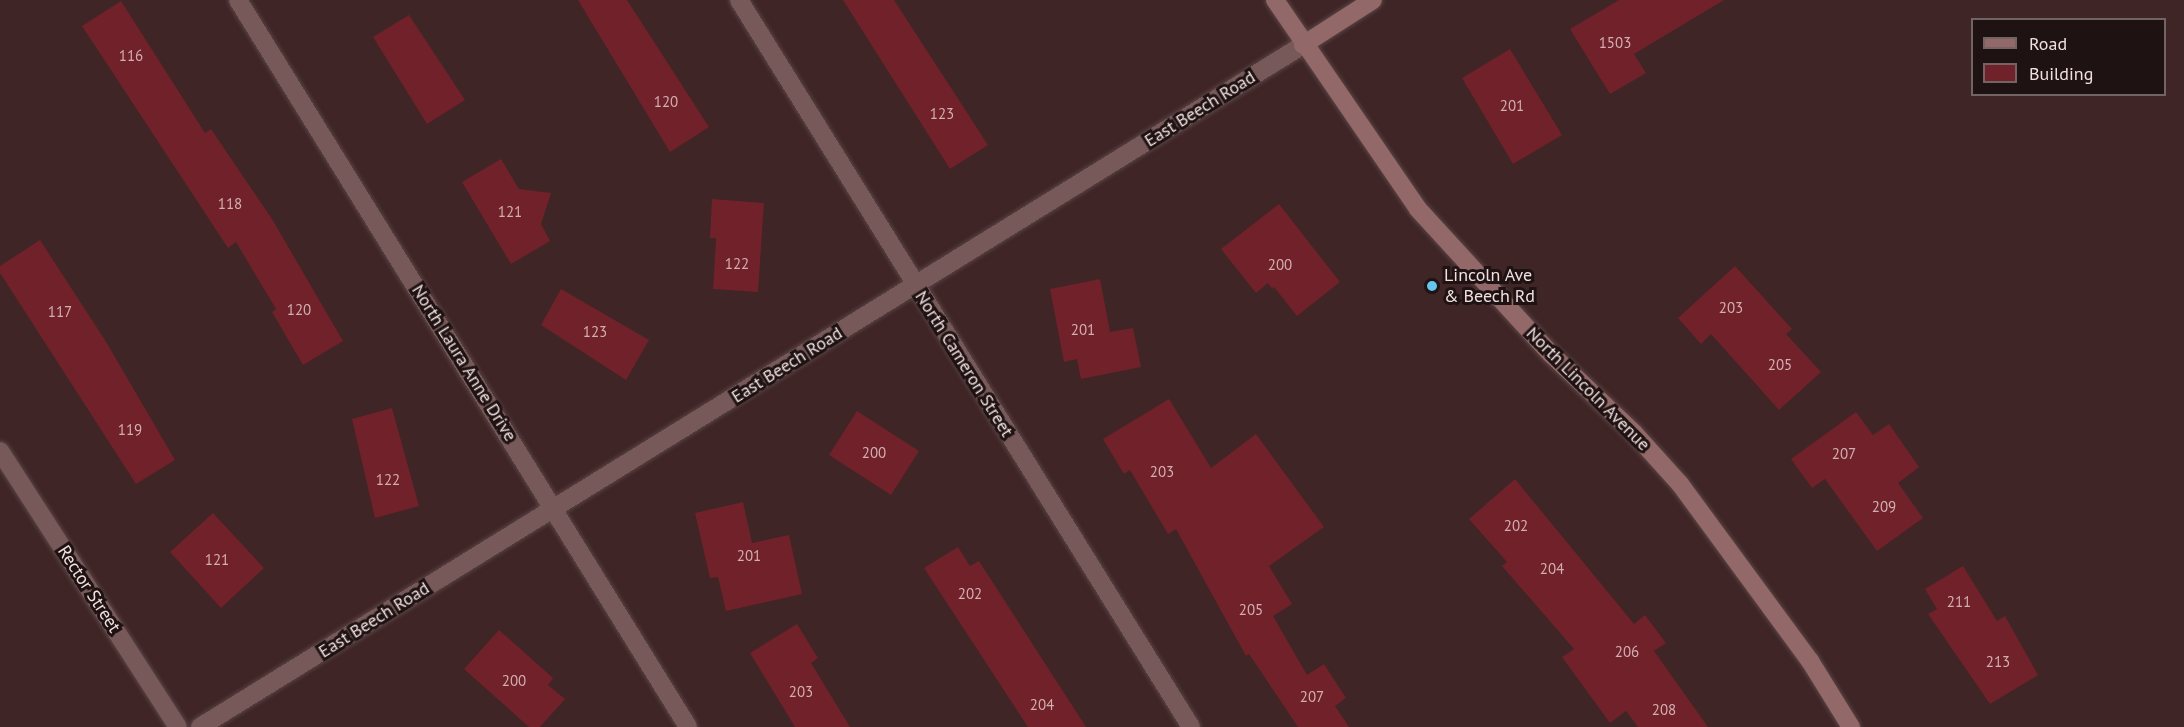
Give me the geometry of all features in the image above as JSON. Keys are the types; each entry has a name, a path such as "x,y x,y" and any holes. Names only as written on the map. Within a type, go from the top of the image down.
{"street":[{"name":"North Laura Anne Drive","path":"238,0 688,727"},
{"name":"North Cameron Street","path":"739,0 1191,727"},
{"name":"North Lincoln Avenue","path":"1275,0 1303,45 1418,209 1551,354 1634,433 1680,484 1810,661 1851,727"},
{"name":"East Beech Road","path":"200,727 1373,0"},
{"name":"Rector Street","path":"0,451 178,727"}],"building":[{"path":"578,0 627,0 709,127 670,152"},
{"path":"843,0 894,0 988,145 950,169"},
{"path":"1619,0 1724,0 1634,54 1646,73 1610,94 1570,29"},
{"path":"121,1 205,133 211,129 272,219 343,341 303,365 272,312 276,309 236,242 228,248 82,26"},
{"path":"409,15 465,100 427,124 373,37"},
{"path":"1510,49 1562,135 1513,164 1462,78"},
{"path":"501,159 519,189 551,193 541,224 550,241 511,264 462,182"},
{"path":"712,199 764,203 758,292 713,289 716,238 710,238"},
{"path":"1279,204 1340,282 1297,316 1274,287 1272,289 1268,283 1256,293 1221,249"},
{"path":"40,240 105,340 175,460 136,484 0,273 0,266"},
{"path":"1735,266 1792,329 1786,334 1821,372 1779,410 1711,334 1701,344 1678,318"},
{"path":"1100,279 1110,332 1133,328 1141,367 1081,379 1077,359 1064,362 1050,289"},
{"path":"561,289 649,340 626,380 541,325"},
{"path":"1169,399 1211,468 1256,434 1324,527 1269,566 1292,604 1273,616 1307,675 1324,664 1346,698 1335,706 1349,727 1298,727 1249,654 1246,656 1176,529 1168,534 1130,470 1124,474 1103,439"},
{"path":"392,408 419,506 375,518 352,419"},
{"path":"857,411 919,451 891,495 829,455"},
{"path":"1856,412 1873,435 1889,424 1919,467 1898,483 1923,518 1877,551 1825,479 1812,488 1791,459"},
{"path":"1515,479 1634,624 1645,615 1666,643 1654,651 1708,727 1638,727 1626,711 1610,723 1562,657 1574,649 1502,566 1507,562 1469,519"},
{"path":"743,502 752,543 789,535 802,594 726,611 718,577 710,578 695,513"},
{"path":"213,513 264,568 221,608 170,552"},
{"path":"958,547 970,566 979,561 1086,727 1028,727 924,568"},
{"path":"1963,566 1997,621 2005,616 2038,675 1990,704 1928,614 1937,609 1925,589"},
{"path":"797,624 818,658 811,663 850,727 795,727 750,653"},
{"path":"499,630 553,678 548,685 565,699 540,727 529,727 464,669"}],"place":[{"name":"Lincoln Ave & Beech Rd","path":"1432,286"}]}
